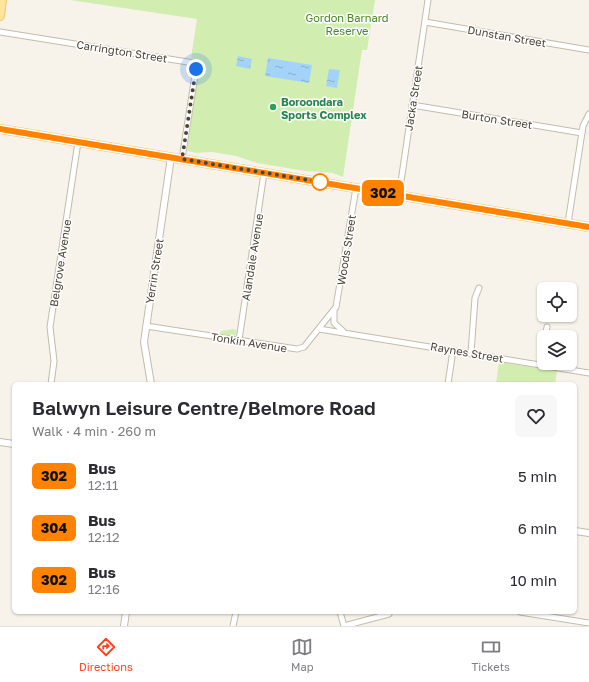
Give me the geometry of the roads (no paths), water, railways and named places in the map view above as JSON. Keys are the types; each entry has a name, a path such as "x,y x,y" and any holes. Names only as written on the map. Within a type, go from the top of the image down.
{"main road":[{"path":"0,16 2,0"},
{"path":"0,129 589,227"}],"street":[{"name":"Jacka Street","path":"399,195 428,0"},
{"name":"Dunstan Street","path":"425,22 589,50"},
{"name":"Carrington Street","path":"0,32 194,63 196,69 182,159"},
{"name":"Burton Street","path":"412,105 582,133"},
{"path":"568,223 584,120 589,114"},
{"name":"Belgrove Avenue","path":"51,382 54,360 50,326 78,142"},
{"name":"Yerrin Street","path":"151,382 144,345 171,157"},
{"name":"Alandale Avenue","path":"239,340 264,173"},
{"name":"Woods Street","path":"334,310 356,188"},
{"path":"471,353 475,298 479,288"},
{"path":"334,310 334,324 344,332"},
{"name":"Tonkin Avenue","path":"146,326 300,349 334,310"},
{"name":"Raynes Street","path":"319,329 537,364"},
{"path":"448,382 453,350"},
{"name":"Raynes Street","path":"571,370 589,373"},
{"path":"0,442 12,444"},
{"path":"577,531 589,533"},
{"path":"124,626 126,614"},
{"path":"233,626 236,614"},
{"path":"341,614 344,626 389,614"},
{"path":"533,614 589,623"}],"water":[{"path":"238,56 252,59 250,69 236,66"},
{"path":"268,58 312,65 309,83 265,76"},
{"path":"329,69 340,70 337,88 326,86"}],"place":[{"name":"Boroondara Sports Complex","path":"273,107"}],"park label":[{"name":"Gordon Barnard Reserve","path":"347,23"}]}
